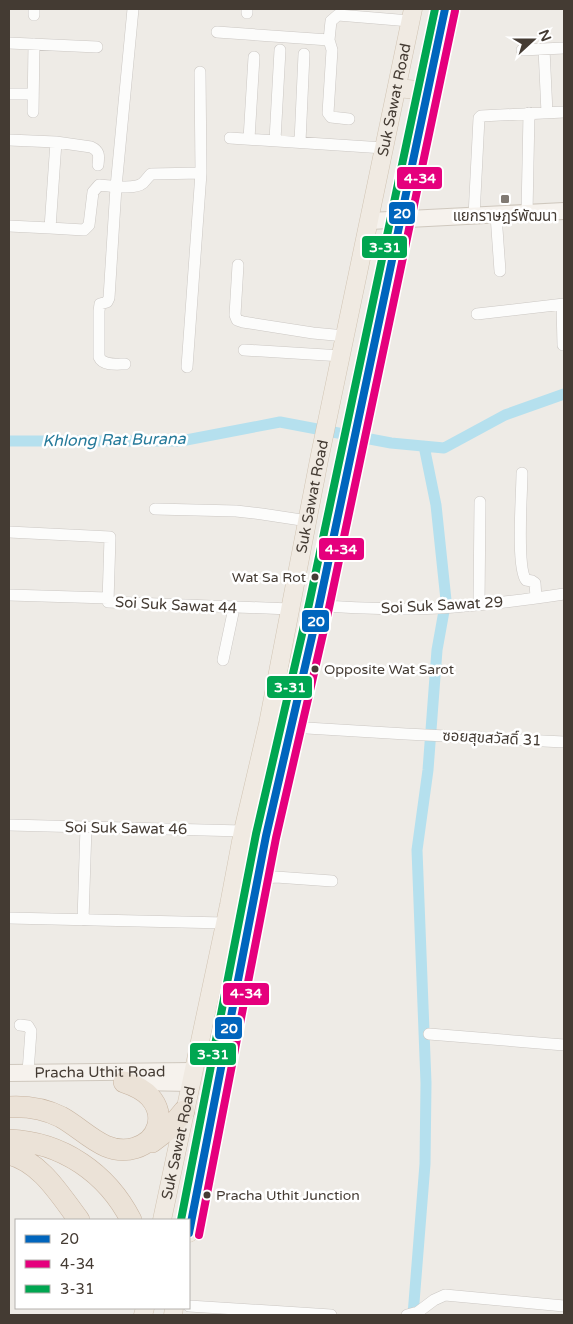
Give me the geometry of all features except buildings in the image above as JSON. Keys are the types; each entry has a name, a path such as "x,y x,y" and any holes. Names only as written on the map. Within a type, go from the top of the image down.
{"highway":[{"path":"124,1082 145,1092 154,1102 159,1117 157,1132 140,1146"},
{"path":"9,1107 28,1108 54,1114 93,1140 109,1148 122,1150 140,1146 162,1136 184,1111"},
{"path":"9,1140 28,1142 51,1148 85,1165 107,1184 130,1219"},
{"path":"9,1154 22,1158 37,1169 77,1219"}],"main road":[{"name":"Suk Sawat Road","path":"190,1228 258,879 290,727 319,606 445,9"},
{"name":"Suk Sawat Road","path":"162,1219 243,831 268,724 319,460 370,221 411,15"},
{"path":"397,88 428,91"},
{"path":"370,221 528,214 564,210"},
{"name":"Pracha Uthit Road","path":"9,1073 192,1077"},
{"path":"192,1077 219,1079"},
{"name":"Pracha Uthit Road","path":"9,1083 124,1082 192,1077"}],"street":[{"path":"126,364 100,361 99,311 100,304 107,302 109,298 116,187 133,9"},
{"path":"349,119 331,117 328,113 332,50 329,40 331,21 338,15 411,15"},
{"path":"217,32 329,40"},
{"path":"9,43 97,47"},
{"path":"33,112 34,44"},
{"path":"522,50 564,48"},
{"path":"544,49 546,113"},
{"path":"275,140 280,50"},
{"path":"300,142 304,54"},
{"path":"249,139 254,57"},
{"path":"187,367 200,173 200,72"},
{"path":"9,94 33,94"},
{"path":"474,216 479,118 483,115 564,112"},
{"path":"528,214 530,113"},
{"path":"230,138 384,148"},
{"path":"9,140 56,142 96,149 99,154 98,165"},
{"path":"50,228 56,142"},
{"path":"9,226 84,230 89,225 93,192 99,185 116,187 142,184 151,174 200,173"},
{"path":"496,215 500,271"},
{"path":"238,265 235,315 237,320 313,333 345,336"},
{"path":"477,314 563,305 563,345"},
{"path":"244,350 342,356"},
{"path":"522,473 522,572 526,580 535,583 536,598"},
{"path":"480,502 480,605"},
{"path":"155,509 236,511 308,521"},
{"name":"Soi Suk Sawat 44","path":"9,532 110,537 108,602 290,609"},
{"name":"Soi Suk Sawat 29","path":"319,606 404,609 433,608 480,605 564,594"},
{"path":"9,595 108,598"},
{"path":"223,660 234,608"},
{"name":"ซอยสุขสวัสดิ์ 31","path":"290,727 564,742"},
{"name":"Soi Suk Sawat 46","path":"9,825 243,831"},
{"path":"83,920 86,827"},
{"path":"258,879 332,881"},
{"path":"9,918 225,923"},
{"path":"20,1025 28,1026 31,1031 28,1072"},
{"path":"430,1034 564,1045"},
{"path":"412,1314 445,1295 564,1306"},
{"path":"190,1306 331,1315"}],"waterway":[{"name":"Khlong Rat Burana","path":"9,441 181,441 280,422 391,443 444,448 505,415 564,394"},
{"path":"413,1315 425,1164 426,1083 417,850 428,770 437,650 446,600 436,505 424,446"}],"transit line":[{"name":"3-31","path":"181,1219 256,834 309,604 435,9"},
{"name":"20","path":"190,1228 266,836 319,606 445,9"},
{"name":"4-34","path":"199,1235 276,838 329,608 455,11"}],"place":[{"name":"แยกราษฎร์พัฒนา","path":"505,199"},
{"name":"Wat Sa Rot","path":"315,577"},
{"name":"Opposite Wat Sarot","path":"315,669"},
{"name":"Pracha Uthit Junction","path":"207,1195"}]}
